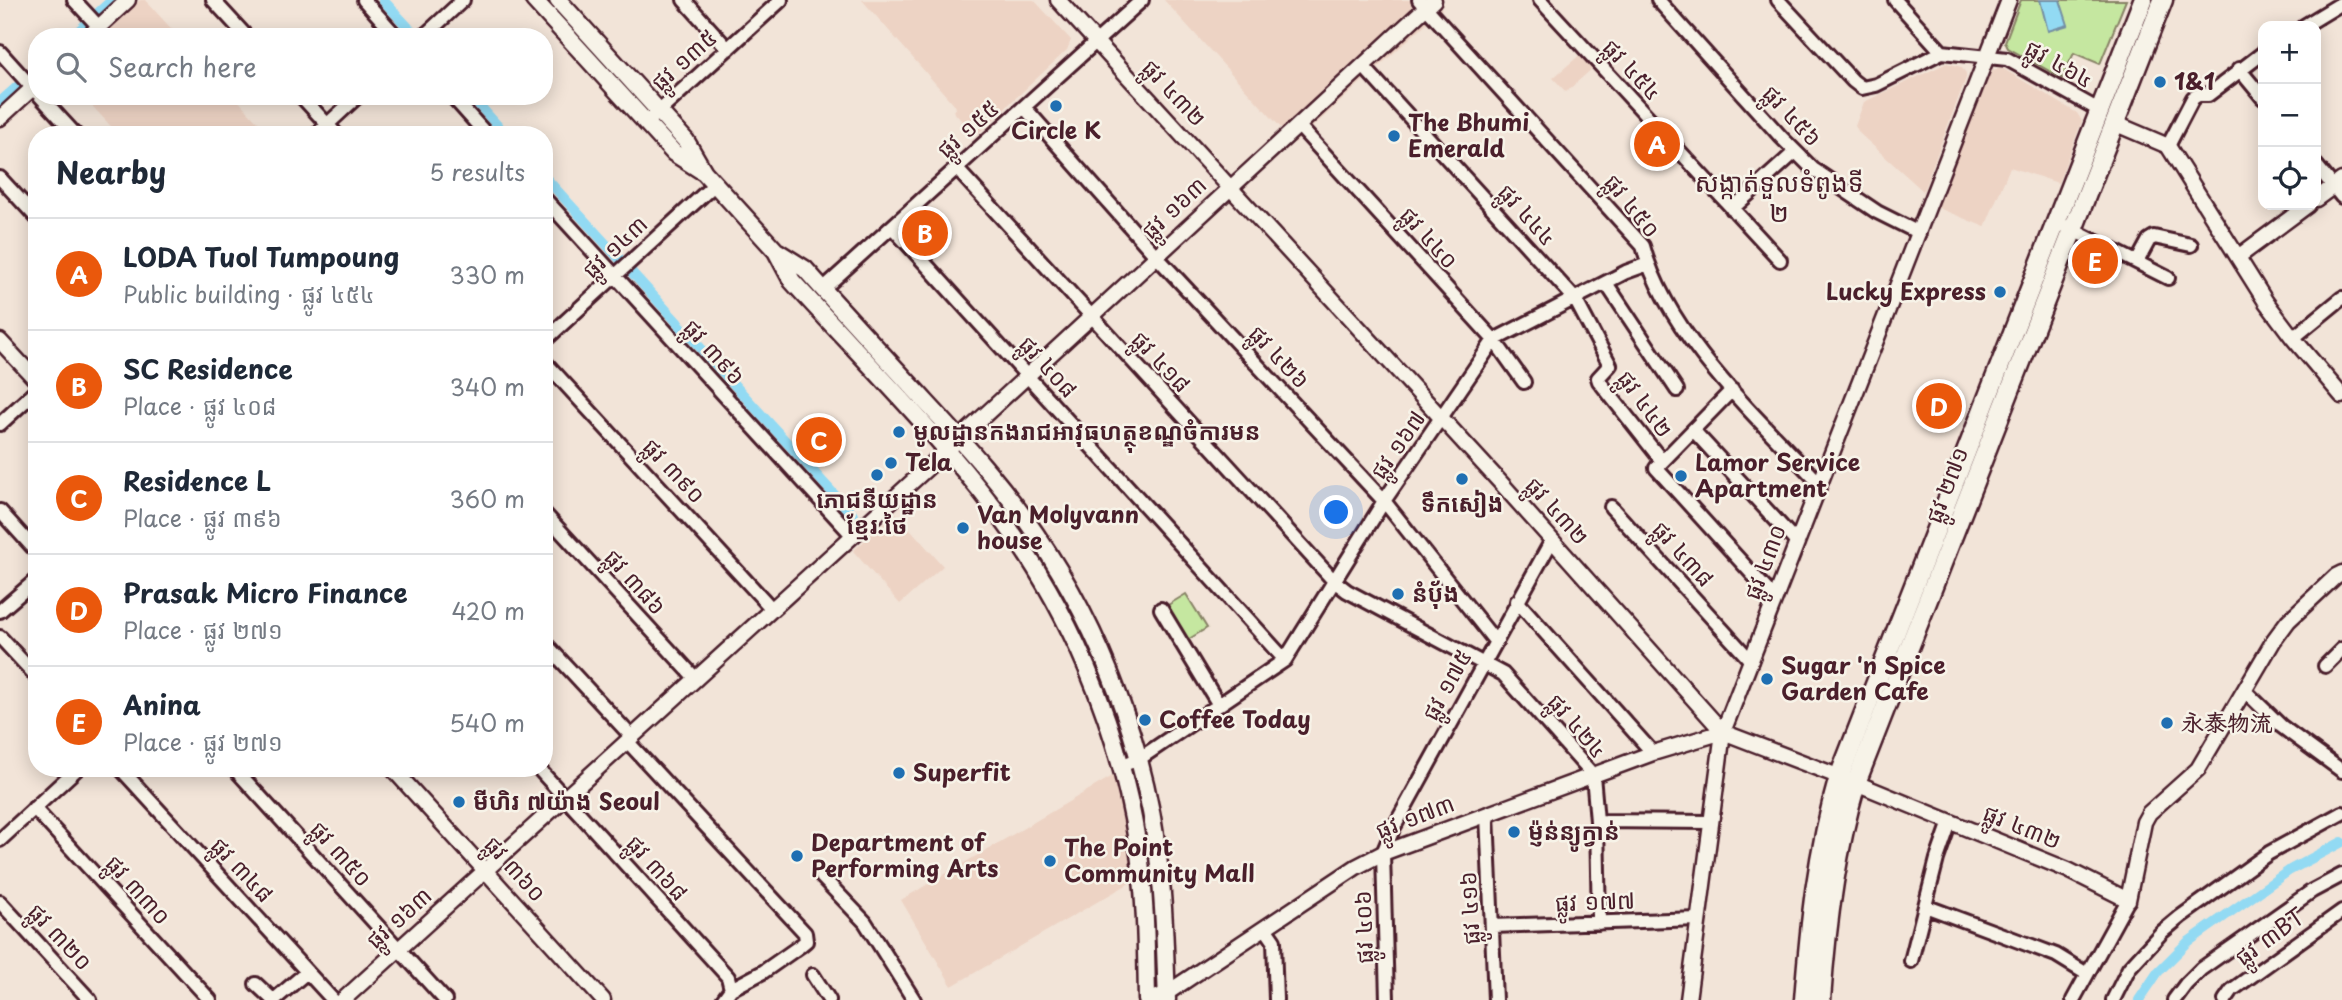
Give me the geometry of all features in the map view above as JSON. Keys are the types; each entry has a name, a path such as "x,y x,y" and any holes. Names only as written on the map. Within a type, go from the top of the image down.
{"main road":[{"path":"534,0 674,153 710,178"},
{"path":"558,0 686,141 710,178 776,251 792,281 946,451 997,512 1020,545 1079,651 1110,730 1135,830 1142,873 1149,1000"},
{"name":"ផ្លូវ ២៧១","path":"1821,1000 1825,943 1847,780 2055,221 2143,0"},
{"name":"ផ្លូវ ២៧១","path":"1804,1000 1816,876 1826,823 1847,780 2163,0"},
{"path":"776,251 805,269 1004,490 1036,534 1068,587 1096,643 1128,722 1139,759 1160,871 1167,996"},
{"path":"1020,545 1036,534"}],"street":[{"path":"74,0 92,25 128,0"},
{"path":"213,0 239,28"},
{"path":"364,0 389,28"},
{"path":"433,28 463,0"},
{"path":"684,0 728,48"},
{"name":"ផ្លូវ ១៣៥","path":"646,123 781,0"},
{"name":"ផ្លូវ ៤៣២","path":"1058,0 1552,540 1723,732 2068,870 2128,900"},
{"name":"ផ្លូវ ១៥៥","path":"823,289 1142,0"},
{"name":"ផ្លូវ ៤៥៤","path":"1540,0 1780,260"},
{"name":"ផ្លូវ ៤៥៦","path":"1658,0 1795,152 1841,189 1877,212 1919,233"},
{"path":"1778,0 1862,88 1875,85 1942,52 1895,0"},
{"name":"ផ្លូវ ៤៣០","path":"1688,1000 1723,732 2009,0"},
{"name":"ផ្លូវ ១៦៣","path":"343,1000 946,451 1363,66 1427,3"},
{"name":"ផ្លូវ ៤៥០","path":"1427,3 1643,246 1648,264 1688,335 1732,390 1820,484"},
{"path":"2312,21 2342,3"},
{"path":"0,52 28,83"},
{"name":"ផ្លូវ ៤៦៤","path":"1942,52 2007,59 2099,110"},
{"path":"2168,146 2193,98 2208,95 2258,56"},
{"name":"ផ្លូវ ៤៤៤","path":"1363,66 1575,299"},
{"path":"2239,69 2258,92"},
{"path":"0,118 28,91"},
{"path":"48,105 68,126"},
{"path":"309,105 327,125 348,105"},
{"path":"460,105 479,126"},
{"name":"ផ្លូវ ៤២៦","path":"1024,107 1156,256 1384,501 1495,641"},
{"path":"2114,123 2168,146 2293,338 2342,396"},
{"name":"ផ្លូវ ៤៤០","path":"1298,125 1494,340 1524,382"},
{"path":"1732,209 1795,152"},
{"name":"ផ្លូវ ៤១៨","path":"956,168 1334,581 1347,591 1484,662"},
{"path":"2321,170 2339,188 2321,197"},
{"path":"0,178 28,209"},
{"name":"ផ្លូវ ១៤៣","path":"553,333 624,268 710,178"},
{"name":"ផ្លូវ ៣៩៦","path":"553,206 624,268 853,536"},
{"path":"2238,257 2301,210"},
{"path":"2055,221 2168,278"},
{"name":"ផ្លូវ ៤០៨","path":"892,227 1285,660"},
{"path":"2137,262 2149,240 2154,237 2191,245"},
{"name":"ផ្លូវ ១៦៧","path":"1120,766 1139,759 1285,660 1384,501 1494,340 1648,264"},
{"path":"1606,283 1677,390"},
{"path":"2293,338 2342,298"},
{"name":"ផ្លូវ ៤៤២","path":"1575,299 1610,365 1598,378 1599,381 1659,464 1775,599"},
{"path":"0,341 28,371"},
{"name":"ផ្លូវ ៣៩០","path":"553,371 772,609"},
{"path":"1659,464 1732,390"},
{"path":"0,424 28,398"},
{"path":"1693,430 1797,543"},
{"name":"ផ្លូវ ៤៣៨","path":"1611,507 1751,661"},
{"path":"0,511 28,542"},
{"name":"ផ្លូវ ៣៨៦","path":"553,523 696,679"},
{"name":"ផ្លូវ ១៧៥","path":"1383,853 1393,829 1552,540"},
{"path":"2073,1000 2128,900 2144,822 2149,813 2198,769 2288,621 2342,573"},
{"path":"0,611 28,587"},
{"path":"1517,601 1653,753"},
{"path":"1161,609 1219,705"},
{"path":"0,637 28,667"},
{"path":"2325,666 2342,649"},
{"path":"553,652 805,933 806,941 800,946 727,994"},
{"name":"ផ្លូវ ៤២៤","path":"1484,662 1503,674 1593,775 1597,821 1599,923"},
{"path":"2245,691 2281,726 2342,771"},
{"name":"ផ្លូវ ១៧៣","path":"1149,1000 1167,996 1356,867 1383,853 1653,753 1723,732"},
{"path":"0,840 68,777"},
{"name":"ផ្លូវ ៣៤៨","path":"128,777 333,1000"},
{"name":"ផ្លូវ ៣៥០","path":"242,777 445,1000"},
{"name":"ផ្លូវ ៣៦០","path":"400,777 603,1000"},
{"name":"ផ្លូវ ៣៦៨","path":"546,777 728,976 727,994"},
{"name":"ផ្លូវ ៣៣០","path":"34,808 210,1000"},
{"path":"2113,1000 2129,968 2162,932 2180,917 2269,853 2342,813"},
{"name":"ផ្លូវ ៤១៦","path":"1487,814 1495,1000"},
{"path":"1597,821 1712,822"},
{"path":"1911,961 1937,859 1951,822"},
{"name":"ផ្លូវ ៤០៦","path":"1383,853 1387,1000"},
{"path":"2174,1000 2201,969 2312,891 2342,875"},
{"path":"822,877 865,922 914,1000"},
{"name":"ផ្លូវ ៣២០","path":"0,902 90,1000"},
{"path":"1925,906 2056,955 2087,974"},
{"name":"ផ្លូវ ៣BT","path":"2225,1000 2232,990 2342,911"},
{"name":"ផ្លូវ ១៧៧","path":"1493,926 1699,919"},
{"path":"1265,928 1274,941 1276,1000"},
{"path":"256,984 273,1000 307,972"},
{"path":"813,975 829,1000"}],"shaded area":[{"path":"140,0 145,0 171,28 110,28"},
{"path":"862,0 1034,0 1071,40 1067,50 975,136 953,111 956,107"},
{"path":"1164,0 1434,0 1442,9 1295,143"},
{"path":"1582,53 1594,67 1566,92 1553,78"},
{"path":"1947,63 1961,67 1966,78 1923,191 1860,134 1855,126 1864,102"},
{"path":"2002,68 2077,113 2082,121 2058,183 2010,167 1985,227 1936,207 1988,76 1993,70"},
{"path":"91,105 242,105 258,122 254,126 111,126"},
{"path":"896,513 943,566 900,604 853,551"},
{"name":"The Point Community Mall","path":"1116,774 1135,880 952,986 901,900"}],"green space":[{"path":"2021,0 2126,0 2100,64 2074,53 2062,78 2008,48 2005,42"},
{"path":"1186,594 1207,628 1184,642 1163,608"}],"water":[{"path":"2040,0 2060,0 2068,25 2048,31"}],"waterway":[{"path":"82,28 112,0"},
{"path":"383,0 409,28"},
{"path":"0,102 28,77"},
{"path":"479,105 498,126"},
{"path":"553,186 853,515"},
{"path":"2139,1000 2158,972 2188,942 2290,870 2342,842"}],"place":[{"name":"1&1","path":"2160,82"},
{"name":"Circle K","path":"1056,106"},
{"name":"The Bhumi Emerald","path":"1394,136"},
{"name":"LODA Tuol Tumpoung","path":"1657,144"},
{"name":"SC Residence","path":"925,233"},
{"name":"Anina","path":"2095,261"},
{"name":"Lucky Express","path":"2000,292"},
{"name":"Prasak Micro Finance","path":"1939,406"},
{"name":"មូលដ្ឋានកងរាជអាវុធហត្ថុខណ្ឌចំការមន","path":"899,432"},
{"name":"Residence L","path":"819,440"},
{"name":"Tela","path":"891,463"},
{"name":"ភោជនីយដ្ឋាន ខ្មែរ.ថៃ","path":"877,475"},
{"name":"Lamor Service Apartment","path":"1681,476"},
{"name":"ទឹកសៀង","path":"1462,479"},
{"name":"Van Molyvann house","path":"963,528"},
{"name":"នំប៉័ង","path":"1398,594"},
{"name":"Sugar 'n Spice Garden Cafe","path":"1767,679"},
{"name":"Coffee Today","path":"1145,720"},
{"name":"永泰物流","path":"2167,723"},
{"name":"Superfit","path":"899,773"},
{"name":"មីហិរ ៧យ៉ាង Seoul","path":"459,802"},
{"name":"ម្ញ៉ន់ន្យូក្វាន់","path":"1514,832"},
{"name":"Department of Performing Arts","path":"797,856"},
{"name":"The Point Community Mall","path":"1050,861"}],"district":[{"name":"សង្កាត់ទួលទំពូងទី ២","path":"1779,198"}]}
